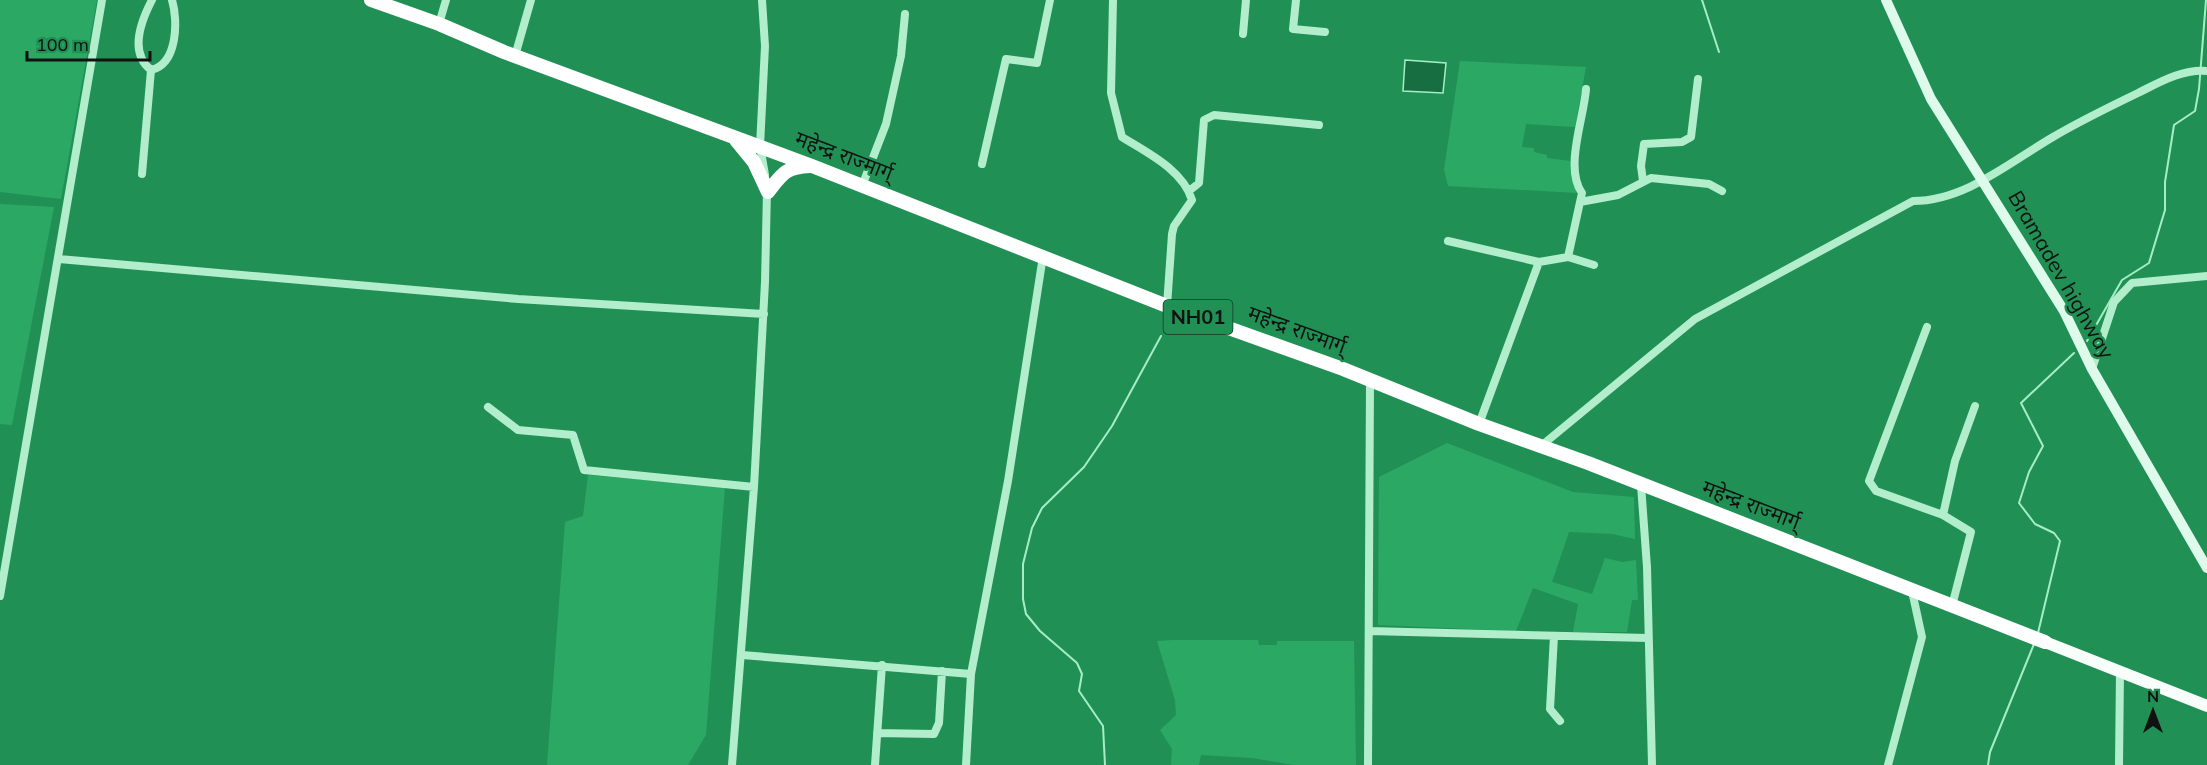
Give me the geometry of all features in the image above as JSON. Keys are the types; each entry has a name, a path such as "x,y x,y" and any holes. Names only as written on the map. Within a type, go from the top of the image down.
{"highway":[{"name":"महेन्द्र राज्मार्ग्","path":"370,0 440,24 515,56 812,166 1167,306 1541,446 2044,642"},
{"path":"731,135 754,162 768,192 785,171 795,167 812,166"}],"main road":[{"name":"महेन्द्र राज्मार्ग्","path":"2044,642 2207,706"}],"street":[{"path":"0,596 102,0"},
{"path":"151,70 144,64 139,41 141,20 152,0"},
{"path":"151,70 162,64 171,50 176,28 172,0"},
{"path":"440,24 446,0"},
{"path":"515,56 531,0"},
{"path":"732,765 754,487 764,314 768,192 759,146 765,46 762,0"},
{"path":"982,164 1006,59 1037,63 1050,0"},
{"path":"1113,0 1111,93 1122,137 1162,161 1189,191 1192,200 1174,226 1172,234 1167,306"},
{"path":"1243,34 1246,0"},
{"path":"1296,0 1293,29 1325,32"},
{"name":"Bramadev highway","path":"1886,0 1931,99 2064,310 2092,369 2207,568"},
{"path":"862,186 886,124 901,56 905,14"},
{"path":"142,174 151,70"},
{"path":"1541,446 1695,319 1913,201 1944,198 1984,180 2074,124 2174,76 2192,71 2206,71"},
{"path":"1643,181 1641,166 1644,144 1682,142 1691,137 1698,79"},
{"path":"1568,257 1582,193 1575,181 1580,117 1586,89"},
{"path":"1189,191 1199,183 1204,120 1214,115 1319,125"},
{"path":"1580,202 1606,199 1632,190 1651,178 1709,184 1722,191"},
{"path":"1448,242 1539,262 1568,257 1594,265"},
{"path":"966,765 971,674 1008,482 1043,256"},
{"path":"59,259 518,299 764,314"},
{"path":"1479,423 1539,262"},
{"path":"2092,369 2114,302 2132,283 2207,276"},
{"path":"1928,327 1869,481 1876,491 1943,515 1971,532 1952,606"},
{"path":"1368,765 1370,381"},
{"path":"1943,515 1955,461 1975,406"},
{"path":"488,407 518,429 573,435 584,470 754,487"},
{"path":"1641,485 1647,567 1652,765"},
{"path":"1888,765 1922,637 1912,591"},
{"path":"1369,631 1648,638"},
{"path":"1554,636 1550,709 1560,721"},
{"path":"742,656 882,665 971,674"},
{"path":"875,765 882,665"},
{"path":"877,733 934,734 939,723 942,671"},
{"path":"2119,765 2120,671"},
{"path":"727,765 734,743"}],"shaded area":[{"path":"0,0 97,0 61,199 0,192"},
{"path":"1405,60 1446,63 1443,93 1403,91"},
{"path":"1460,61 1586,67 1575,127 1526,124 1522,147 1534,148 1534,152 1547,155 1547,158 1570,161 1577,193 1448,186 1444,170"},
{"path":"0,204 54,207 12,425 0,424"},
{"path":"1447,443 1573,492 1634,497 1635,539 1612,534 1569,532 1552,582 1592,594 1605,558 1622,562 1636,560 1638,600 1632,600 1627,632 1573,632 1578,604 1533,588 1516,631 1378,625 1379,477"},
{"path":"588,475 725,487 706,735 688,765 547,765 565,522 583,516"},
{"path":"1258,640 1259,645 1277,645 1277,641 1354,641 1356,765 1294,765 1252,758 1201,755 1199,765 1171,765 1172,749 1160,730 1176,715 1175,700 1157,641"}],"waterway":[{"path":"1702,0 1719,52"},
{"path":"2087,341 2122,280 2149,263 2165,210 2165,182 2174,125 2195,111 2199,89 2206,0"},
{"path":"1105,765 1103,726 1079,691 1082,674 1077,663 1040,631 1026,614 1023,599 1023,564 1032,528 1042,508 1084,467 1112,426 1161,336"},
{"path":"2038,633 2060,541 2054,533 2035,524 2019,503 2029,472 2043,446 2021,403 2074,353"},
{"path":"1988,765 1990,752 2034,644"}]}
